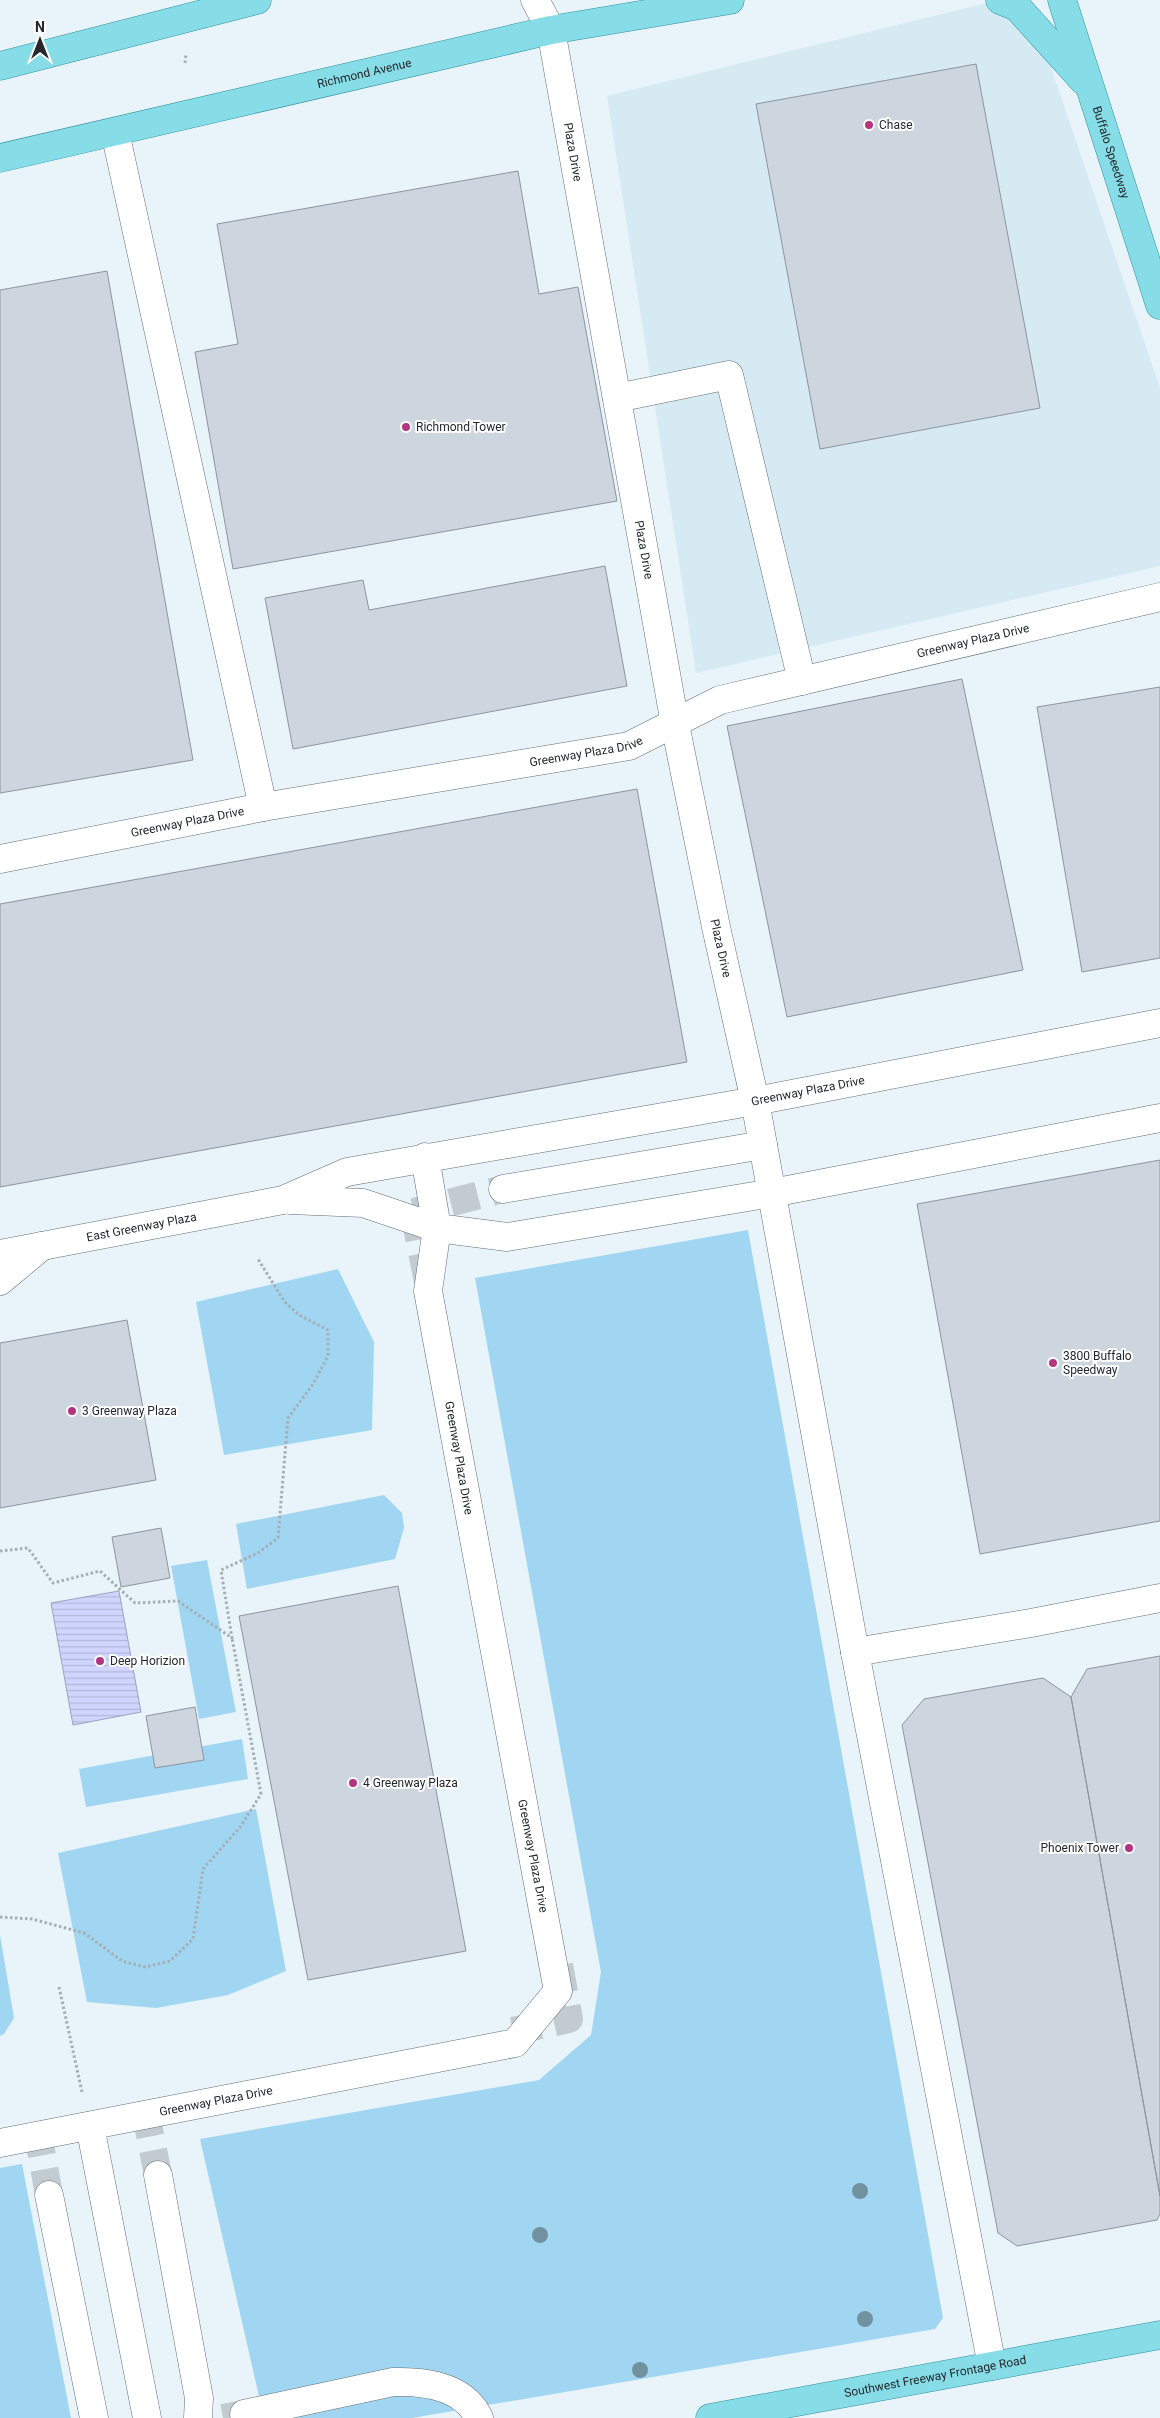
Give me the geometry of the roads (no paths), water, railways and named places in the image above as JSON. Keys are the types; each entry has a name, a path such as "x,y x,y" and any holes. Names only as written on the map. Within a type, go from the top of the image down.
{"main road":[{"path":"0,66 257,0"},
{"name":"Richmond Avenue","path":"0,158 551,30 730,0"},
{"path":"1000,0 1017,7 1091,89"},
{"name":"Buffalo Speedway","path":"1062,0 1160,305"},
{"name":"Southwest Freeway Frontage Road","path":"710,2418 1160,2335"}],"street":[{"name":"Plaza Drive","path":"535,0 551,30 675,724 716,927 756,1101 855,1652 992,2366"},
{"path":"115,132 263,807"},
{"path":"617,398 729,375 802,681"},
{"name":"Greenway Plaza Drive","path":"0,859 263,807 629,746 720,700 1160,597"},
{"name":"Greenway Plaza Drive","path":"283,1200 347,1172 756,1101 1160,1023"},
{"path":"283,1200 363,1203 437,1228 507,1237 772,1193 1160,1118"},
{"path":"503,1189 763,1145"},
{"name":"Greenway Plaza Drive","path":"90,2126 515,2043 558,1991 428,1291 437,1228 425,1157"},
{"name":"East Greenway Plaza","path":"0,1254 283,1200"},
{"path":"0,1281 43,1245"},
{"path":"855,1652 1032,1623 1160,1598"},
{"path":"0,2143 90,2126 147,2418"},
{"path":"158,2175 199,2398 198,2418"},
{"path":"49,2195 94,2418"},
{"path":"244,2414 393,2382 411,2381 438,2385 452,2391 474,2406 479,2418"}],"tunnel":[{"path":"410,1211 414,1212 503,1189"},
{"path":"414,1212 428,1282"},
{"path":"513,2031 569,2019 559,1965"},
{"path":"145,2109 158,2175"},
{"path":"37,2128 49,2195"},
{"path":"223,2418 244,2414"}],"place":[{"name":"Chase","path":"869,125"},
{"name":"Richmond Tower","path":"406,427"},
{"name":"3800 Buffalo Speedway","path":"1053,1363"},
{"name":"3 Greenway Plaza","path":"72,1411"},
{"name":"Deep Horizion","path":"100,1661"},
{"name":"4 Greenway Plaza","path":"353,1783"},
{"name":"Phoenix Tower","path":"1129,1848"}]}
